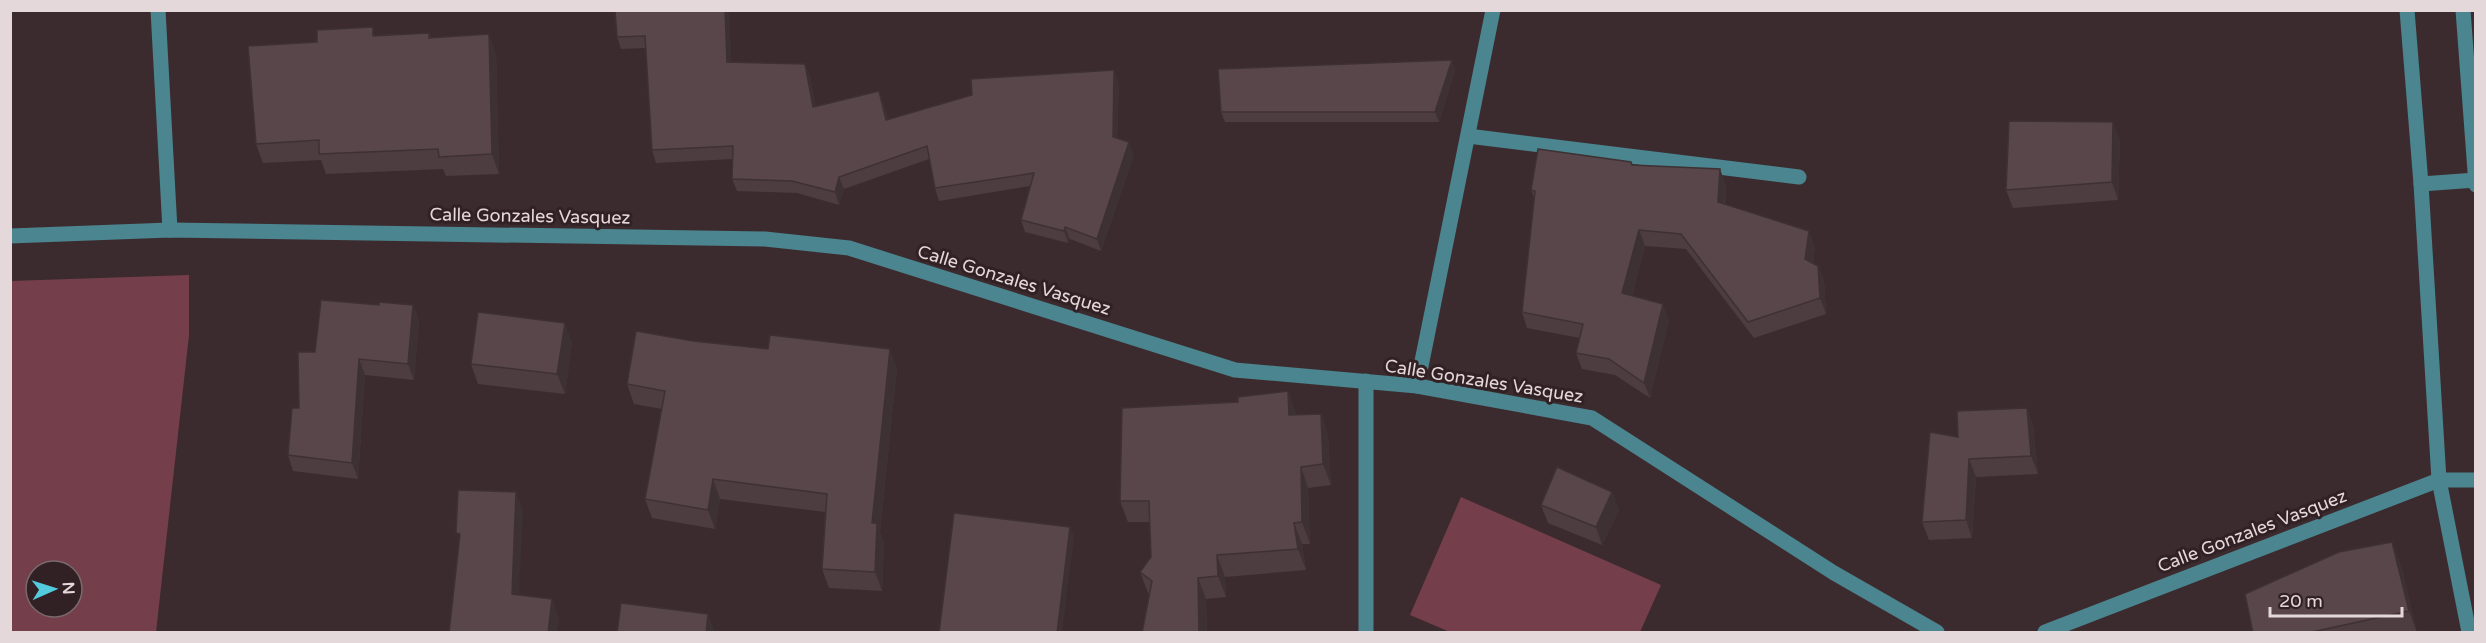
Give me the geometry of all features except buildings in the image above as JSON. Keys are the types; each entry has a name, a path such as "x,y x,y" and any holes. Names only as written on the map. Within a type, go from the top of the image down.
{"street":[{"path":"158,10 170,230"},
{"path":"1417,386 1494,10"},
{"path":"2407,10 2421,184 2439,480 2469,633"},
{"path":"2421,184 2475,182 2463,10"},
{"path":"1468,136 1799,177"},
{"name":"Calle Gonzales Vasquez","path":"10,236 170,230 765,239 849,248 1235,370 1417,386 1592,418 1834,573 1937,633"},
{"path":"1366,381 1366,633"},
{"name":"Calle Gonzales Vasquez","path":"2045,633 2439,480 2475,480"}],"shaded area":[{"path":"189,275 189,335 156,632 11,632 11,281"},
{"path":"1461,497 1661,585 1640,632 1450,632 1410,615"}]}
